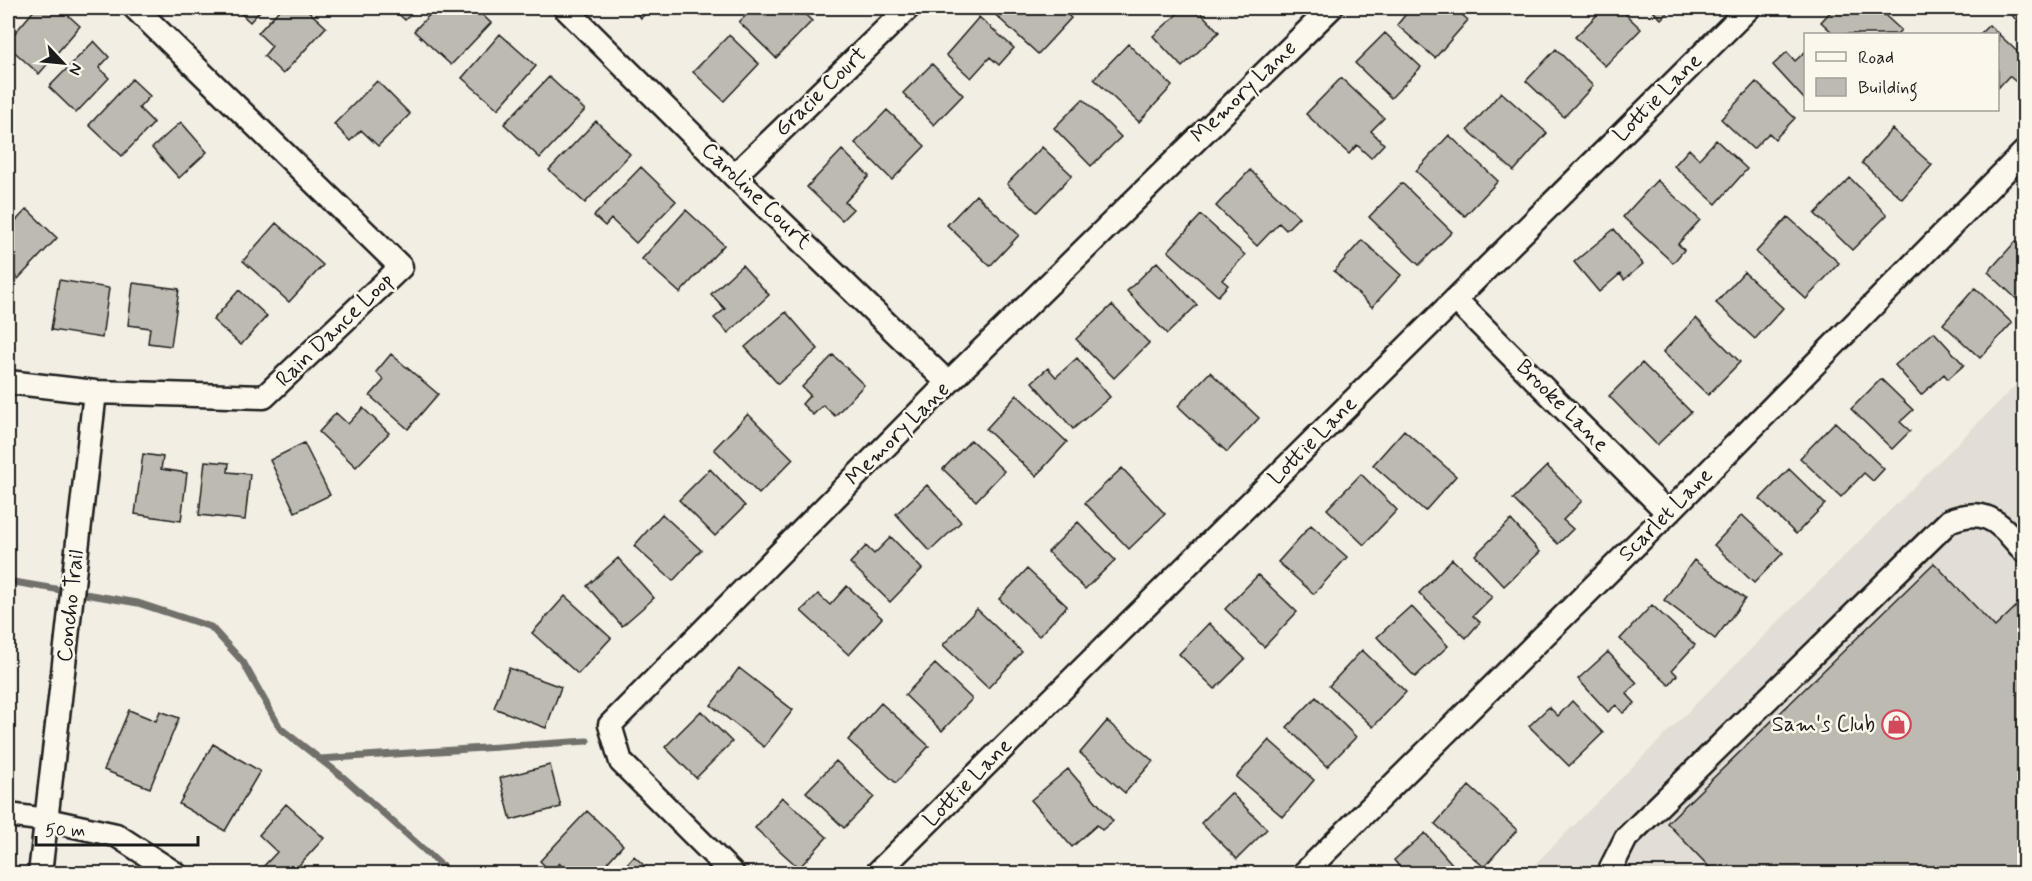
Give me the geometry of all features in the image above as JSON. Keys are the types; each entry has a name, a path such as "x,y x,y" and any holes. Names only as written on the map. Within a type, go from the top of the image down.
{"street":[{"name":"Rain Dance Loop","path":"8,382 95,392 264,397 401,267 135,8"},
{"name":"Caroline Court","path":"565,8 734,176 948,383"},
{"name":"Gracie Court","path":"734,176 908,8"},
{"name":"Memory Lane","path":"733,873 621,762 610,725 948,383 1331,8"},
{"name":"Lottie Lane","path":"876,873 1749,8"},
{"name":"Scarlet Lane","path":"1303,873 1668,513 2025,152"},
{"name":"Brooke Lane","path":"1456,300 1668,513"},
{"name":"Concho Trail","path":"40,873 95,392"},
{"path":"1611,873 1611,868 1626,838 1949,521 1962,515 1975,514 1988,518 1999,523 2025,550"},
{"path":"8,815 47,820 116,836 176,873"}],"shaded area":[{"path":"2024,377 2024,873 1537,874 1531,868"}],"building":[{"path":"36,8 60,8 80,26 39,74 8,46 8,41"},
{"path":"235,8 263,8 250,22"},
{"path":"281,8 305,8 326,27 283,74 264,56 272,46 258,33"},
{"path":"392,8 417,8 405,20"},
{"path":"436,8 475,8 491,23 451,65 414,31"},
{"path":"631,8 652,8 641,18"},
{"path":"754,8 798,8 812,21 776,58 739,22"},
{"path":"1060,8 1071,18 1038,54 989,9"},
{"path":"1184,8 1196,8 1219,32 1182,67 1153,36"},
{"path":"1411,8 1454,8 1468,20 1435,58 1397,25"},
{"path":"1604,8 1619,8 1641,29 1605,66 1575,37"},
{"path":"1650,8 1672,8 1661,19"},
{"path":"1834,8 1877,8 1901,30 1898,33 1833,33 1821,22"},
{"path":"2011,8 2024,8 2024,28 2008,11"},
{"path":"979,17 1014,48 999,65 990,57 971,78 946,55"},
{"path":"1989,25 1997,33 1981,33"},
{"path":"1385,33 1421,67 1391,98 1355,63"},
{"path":"500,34 536,66 498,109 462,78"},
{"path":"1999,34 2024,58 2024,82 2021,86 2009,76 1999,87"},
{"path":"729,35 759,64 724,101 693,72"},
{"path":"94,41 109,57 99,68 109,78 76,113 49,87"},
{"path":"1128,44 1172,86 1139,122 1094,79"},
{"path":"1556,49 1593,86 1564,117 1526,81"},
{"path":"1787,52 1795,61 1804,53 1804,99 1773,65"},
{"path":"932,64 963,95 934,125 903,93"},
{"path":"549,77 585,110 540,158 504,124"},
{"path":"1341,78 1384,118 1371,131 1384,144 1371,158 1357,145 1349,154 1306,114"},
{"path":"132,79 150,96 139,108 154,123 122,156 89,125"},
{"path":"377,81 410,114 378,146 361,130 350,141 334,124"},
{"path":"1756,82 1795,118 1775,139 1769,133 1753,149 1721,119"},
{"path":"1501,92 1547,133 1514,171 1468,130"},
{"path":"1083,99 1121,137 1091,166 1054,128"},
{"path":"887,110 925,146 892,180 855,143"},
{"path":"596,121 630,154 585,203 549,170"},
{"path":"181,122 207,152 179,178 152,148"},
{"path":"1892,129 1932,165 1902,199 1862,163"},
{"path":"1449,135 1498,181 1465,216 1416,171"},
{"path":"1716,140 1747,169 1716,204 1674,166 1689,149 1699,159"},
{"path":"1042,147 1072,175 1037,212 1007,184"},
{"path":"842,150 869,176 845,202 853,209 842,220 807,187"},
{"path":"641,167 676,201 636,243 611,219 605,226 594,216"},
{"path":"1250,170 1299,217 1286,230 1279,223 1257,246 1216,206"},
{"path":"1850,178 1887,215 1852,250 1815,214"},
{"path":"1657,180 1700,220 1678,244 1684,250 1673,263 1623,217"},
{"path":"1402,183 1452,232 1419,265 1369,217"},
{"path":"976,195 1019,235 990,266 947,225"},
{"path":"27,209 57,238 18,279 8,269 8,229"},
{"path":"686,210 724,245 680,293 642,259"},
{"path":"1201,215 1245,255 1222,280 1228,285 1218,296 1168,251"},
{"path":"1788,217 1839,263 1806,299 1756,252"},
{"path":"276,223 323,265 289,302 243,261"},
{"path":"1614,229 1643,264 1624,280 1620,274 1599,292 1574,262"},
{"path":"1362,240 1401,275 1372,307 1334,271"},
{"path":"2016,241 2024,248 2024,306 1988,272"},
{"path":"1157,262 1197,305 1167,334 1127,291"},
{"path":"742,265 769,295 728,333 714,318 725,309 711,294"},
{"path":"1744,272 1783,308 1755,339 1716,303"},
{"path":"59,280 109,288 102,338 51,330"},
{"path":"133,283 179,289 171,346 148,343 150,328 128,325"},
{"path":"1975,288 2012,323 1980,358 1943,324"},
{"path":"239,290 267,316 241,345 213,320"},
{"path":"1112,305 1149,343 1114,378 1076,339"},
{"path":"786,312 818,349 778,384 745,347"},
{"path":"1696,318 1740,362 1708,395 1663,352"},
{"path":"1934,332 1964,365 1948,379 1944,374 1921,395 1895,365"},
{"path":"391,354 438,394 408,429 370,396 384,380 376,372"},
{"path":"833,355 864,385 835,416 823,405 813,415 802,404 810,395 802,387"},
{"path":"1077,358 1110,397 1073,429 1032,382 1048,368 1056,377"},
{"path":"1642,363 1691,412 1657,445 1609,396"},
{"path":"1210,372 1259,418 1227,452 1178,406"},
{"path":"1881,379 1913,410 1900,422 1910,431 1892,449 1851,409"},
{"path":"1017,395 1067,442 1036,476 986,429"},
{"path":"363,408 389,433 356,467 319,432 336,413 348,424"},
{"path":"748,414 793,459 759,494 714,449"},
{"path":"1835,422 1884,469 1873,481 1864,473 1841,497 1800,458"},
{"path":"1404,430 1456,476 1425,511 1373,465"},
{"path":"971,440 1004,471 976,501 943,469"},
{"path":"304,443 330,495 295,512 270,460"},
{"path":"143,454 163,457 161,469 187,473 181,521 135,514"},
{"path":"205,461 229,463 228,472 250,474 245,520 199,515"},
{"path":"1547,466 1582,501 1563,520 1573,529 1558,544 1513,499"},
{"path":"1122,468 1165,514 1129,549 1085,503"},
{"path":"710,469 745,506 715,536 679,500"},
{"path":"1789,469 1825,504 1796,534 1760,499"},
{"path":"1361,474 1397,510 1364,545 1327,509"},
{"path":"927,485 961,522 930,551 896,514"},
{"path":"662,514 701,550 673,581 634,546"},
{"path":"1742,515 1783,553 1754,583 1714,545"},
{"path":"1511,520 1540,552 1504,586 1475,555"},
{"path":"1078,522 1115,560 1085,589 1048,552"},
{"path":"1311,525 1347,557 1314,594 1278,562"},
{"path":"891,537 922,569 890,602 850,563 866,546 874,554"},
{"path":"618,558 654,598 622,626 587,586"},
{"path":"1452,559 1492,597 1473,616 1480,622 1466,638 1419,593"},
{"path":"1694,560 1745,599 1715,639 1664,600"},
{"name":"Sam's Club","path":"1934,563 1995,627 2024,599 2024,874 1716,874 1667,823"},
{"path":"1027,569 1067,606 1039,636 999,599"},
{"path":"1258,575 1297,612 1264,647 1225,609"},
{"path":"847,586 882,618 849,655 801,611 818,594 830,605"},
{"path":"565,596 611,638 578,674 532,633"},
{"path":"1652,605 1695,645 1672,670 1677,675 1669,685 1620,639"},
{"path":"1411,606 1448,646 1415,677 1377,637"},
{"path":"977,609 1022,652 988,688 943,645"},
{"path":"1209,623 1245,659 1215,689 1179,654"},
{"path":"1362,650 1406,692 1373,727 1329,686"},
{"path":"1608,652 1637,683 1626,693 1635,703 1623,713 1616,705 1608,712 1578,679"},
{"path":"935,664 972,699 942,731 905,695"},
{"path":"509,668 561,687 546,728 494,708"},
{"path":"739,668 793,710 764,747 711,705"},
{"path":"1316,697 1356,737 1327,767 1287,727"},
{"path":"1572,701 1603,733 1569,766 1529,726 1549,707 1558,716"},
{"path":"881,703 929,746 896,783 848,740"},
{"path":"129,710 156,721 160,711 179,718 150,788 104,770"},
{"path":"701,711 732,742 696,778 665,747"},
{"path":"1107,721 1153,761 1125,793 1080,753"},
{"path":"1269,740 1314,780 1283,817 1236,777"},
{"path":"213,744 260,771 225,831 179,804"},
{"path":"836,761 874,797 844,828 806,792"},
{"path":"550,765 561,807 511,820 500,778"},
{"path":"1068,769 1113,821 1102,830 1097,825 1072,847 1031,800"},
{"path":"1469,786 1517,830 1484,867 1435,824"},
{"path":"1231,793 1267,829 1237,859 1201,823"},
{"path":"782,797 827,837 799,868 755,828"},
{"path":"286,804 324,838 291,874 268,874 262,868 277,852 259,835"},
{"path":"587,811 623,845 597,874 570,874 559,863 551,872 540,861"},
{"path":"1425,833 1453,865 1444,874 1405,874 1394,860"},
{"path":"634,856 650,871 648,874 618,874"}],"waterway":[{"path":"8,581 138,603 211,627 243,662 280,728 343,777 451,874"},
{"path":"320,759 587,741"}],"place":[{"name":"Sam's Club","path":"1896,725"}]}
